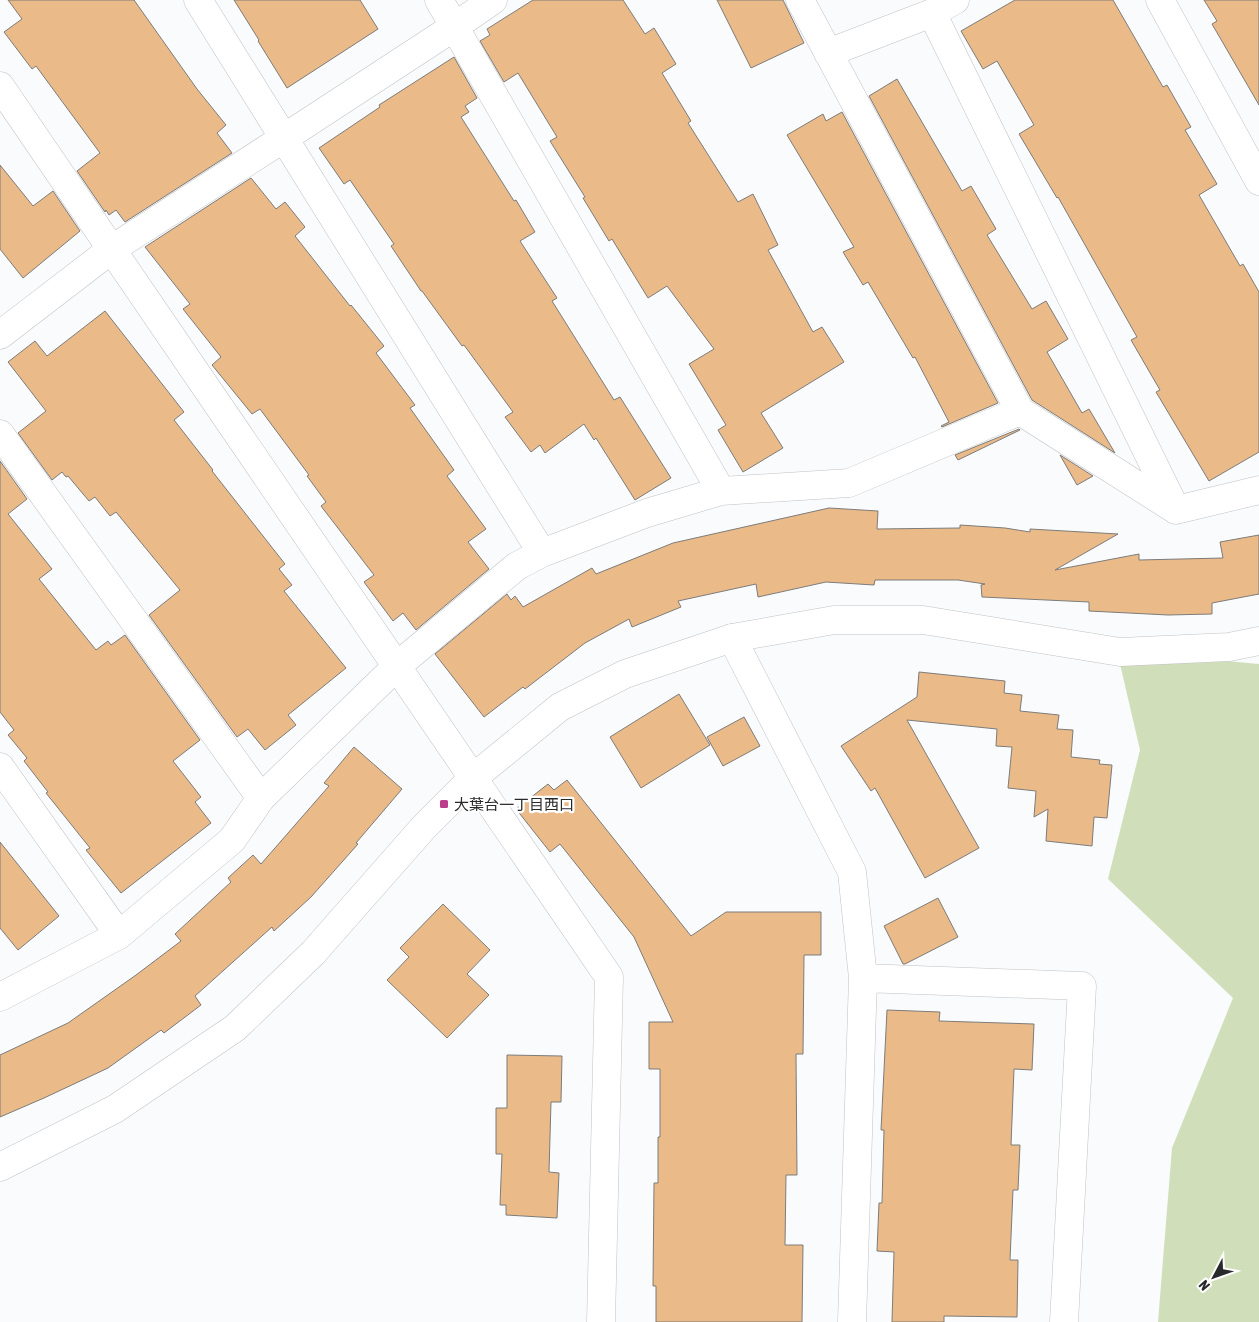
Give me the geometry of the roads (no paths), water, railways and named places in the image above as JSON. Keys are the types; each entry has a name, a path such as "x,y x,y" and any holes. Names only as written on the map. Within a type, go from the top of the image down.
{"street":[{"path":"198,0 542,553"},
{"path":"439,0 721,491"},
{"path":"0,335 112,249 493,0"},
{"path":"800,0 1020,411 1176,510 1259,490"},
{"path":"1160,0 1259,181"},
{"path":"828,53 943,6 1176,510"},
{"path":"0,86 609,978 600,1322"},
{"path":"0,997 119,935 232,840 262,798 397,666 518,566 542,553 648,513 721,491 850,483 1020,411"},
{"path":"0,434 262,798"},
{"path":"0,1167 115,1109 235,1028 313,953 424,827 473,778 560,707 625,674 732,638 834,620 922,620 1120,652 1229,647 1259,641"},
{"path":"732,638 852,872 863,978 852,1322"},
{"path":"0,767 119,935"},
{"path":"863,978 1082,986 1064,1322"}],"place":[{"name":"大葉台一丁目西口","path":"444,804"}]}
